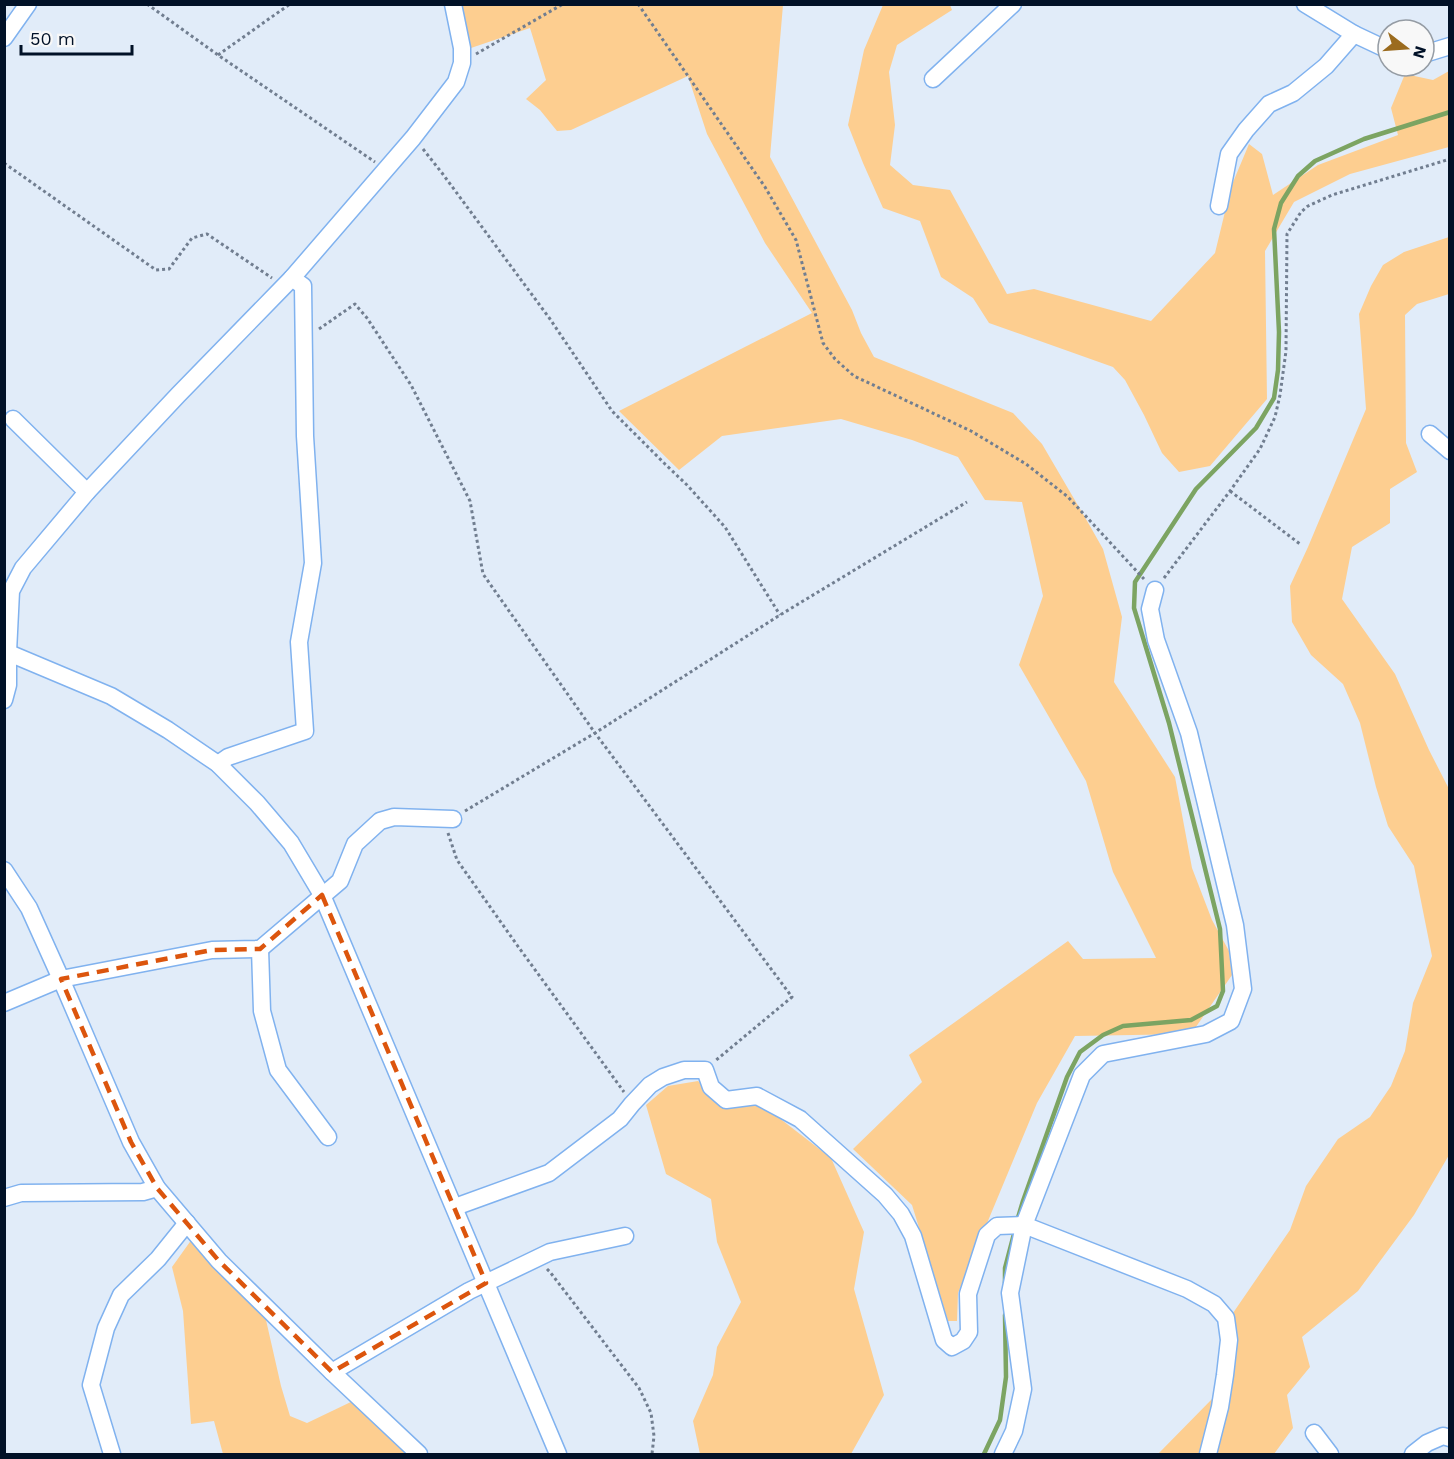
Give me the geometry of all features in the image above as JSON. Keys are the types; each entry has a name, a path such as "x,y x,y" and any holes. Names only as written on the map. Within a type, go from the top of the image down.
{"street":[{"path":"4,38 27,4"},
{"path":"4,700 8,685 6,651 11,591 23,568 87,492 178,394 288,282 413,138 456,82 462,63 462,48 453,4"},
{"path":"933,79 1013,4"},
{"path":"1305,4 1354,34 1376,44"},
{"path":"1218,207 1229,154 1246,130 1269,104 1293,93 1326,66 1354,34"},
{"path":"218,764 228,757 305,731 299,642 313,563 305,436 303,286 288,282"},
{"path":"13,419 87,492"},
{"path":"1430,434 1449,451"},
{"path":"1003,1455 1014,1431 1023,1389 1010,1293 1024,1225 1082,1075 1103,1054 1206,1034 1231,1021 1243,989 1234,925 1189,733 1156,640 1150,609 1155,590"},
{"path":"6,651 111,696 168,730 218,764 257,803 291,843 322,895 558,1455"},
{"path":"4,1002 61,979 212,950 260,949 340,881 355,843 380,821 394,817 448,819"},
{"path":"4,870 29,908 131,1142 157,1188 219,1261 419,1455"},
{"path":"260,949 262,1011 278,1070 328,1137"},
{"path":"454,1207 549,1173 620,1119 632,1104 663,1077 684,1070 705,1070 711,1087 726,1100 757,1096 800,1119 885,1195 901,1214 913,1236 944,1340 952,1347 963,1341 969,1332 968,1294 987,1235 997,1227 1024,1225 1187,1289 1215,1304 1226,1318 1229,1340 1220,1407 1208,1455"},
{"path":"4,1198 21,1193 143,1191 157,1188"},
{"path":"112,1455 91,1385 106,1328 121,1294 158,1259 187,1223"},
{"path":"332,1372 469,1291 532,1260 550,1252 625,1236"},
{"path":"1314,1433 1330,1455"},
{"path":"1413,1455 1427,1443 1443,1436 1449,1438"}],"path":[{"path":"147,4 386,169"},
{"path":"218,55 290,4"},
{"path":"462,63 562,4"},
{"path":"638,4 765,187 796,240 823,343 835,359 854,376 971,431 1026,464 1068,497 1155,590 1260,449 1275,417 1286,351 1287,234 1301,212 1308,206 1332,195 1449,159"},
{"path":"413,138 442,173 550,319 612,411 687,485 725,527 780,615"},
{"path":"4,163 156,270 169,269 192,238 207,234 288,282"},
{"path":"303,332 317,331 356,304 367,318 411,386 470,501 483,574 594,733 792,997 705,1070"},
{"path":"1230,491 1300,544"},
{"path":"632,1104 457,860 448,819 594,733 780,615 967,502"},
{"path":"532,1260 550,1272 639,1388 651,1413 654,1436 652,1455"}],"highlighted area":[{"path":"322,895 486,1283 332,1372 219,1261 157,1188 131,1142 61,979 212,950 260,949"}],"shaded area":[{"path":"460,5 783,5 770,157 852,310 874,357 1013,413 1042,444 1103,549 1122,617 1114,682 1175,777 1192,868 1212,920 1229,951 1232,975 1191,1034 1075,1036 1037,1103 958,1293 957,1321 948,1321 912,1205 853,1149 922,1082 909,1055 1068,941 1083,959 1156,958 1113,872 1086,781 1019,665 1043,596 1022,502 985,500 958,457 912,440 841,419 722,436 679,470 619,411 812,313 765,243 707,134 688,76 571,130 557,131 540,110 526,99 546,80 530,28 468,49"},
{"path":"883,5 950,5 952,10 897,45 889,72 895,125 890,165 913,185 950,190 1007,294 1034,289 1151,321 1215,253 1231,187 1249,144 1262,154 1273,195 1318,165 1398,135 1391,108 1403,78 1433,80 1449,71 1449,147 1350,174 1294,202 1265,251 1267,399 1210,466 1179,472 1162,453 1125,380 1113,367 989,323 973,298 941,277 920,221 883,208 848,125 864,50"},
{"path":"1449,237 1449,294 1417,304 1405,315 1406,443 1417,472 1390,489 1390,523 1352,547 1342,599 1395,674 1449,789 1449,1155 1414,1215 1358,1291 1302,1337 1310,1367 1287,1395 1293,1428 1274,1454 1158,1454 1212,1399 1233,1313 1290,1230 1306,1186 1338,1139 1370,1117 1391,1086 1405,1051 1413,1003 1432,956 1414,866 1388,826 1360,723 1343,684 1311,655 1292,622 1290,586 1366,409 1359,314 1371,286 1383,265 1404,252"},
{"path":"698,1081 724,1104 750,1103 774,1114 831,1158 864,1232 854,1289 884,1395 851,1454 700,1454 693,1421 713,1375 717,1347 741,1302 717,1242 711,1199 666,1174 646,1105 668,1086"},
{"path":"192,1239 266,1320 290,1416 307,1423 355,1400 414,1454 223,1454 214,1421 191,1424 183,1311 172,1267"}],"waterway":[{"path":"1017,1221 1067,1077 1080,1052 1103,1035 1123,1026 1191,1020 1217,1006 1223,991 1220,929 1169,723 1134,608 1135,582 1196,489 1256,428 1274,398 1278,370 1279,332 1274,229 1281,203 1298,176 1315,161 1364,139 1450,112"},
{"path":"1005,1283 1005,1268 1015,1230"},
{"path":"984,1454 1000,1420 1006,1377 1005,1315"}]}
